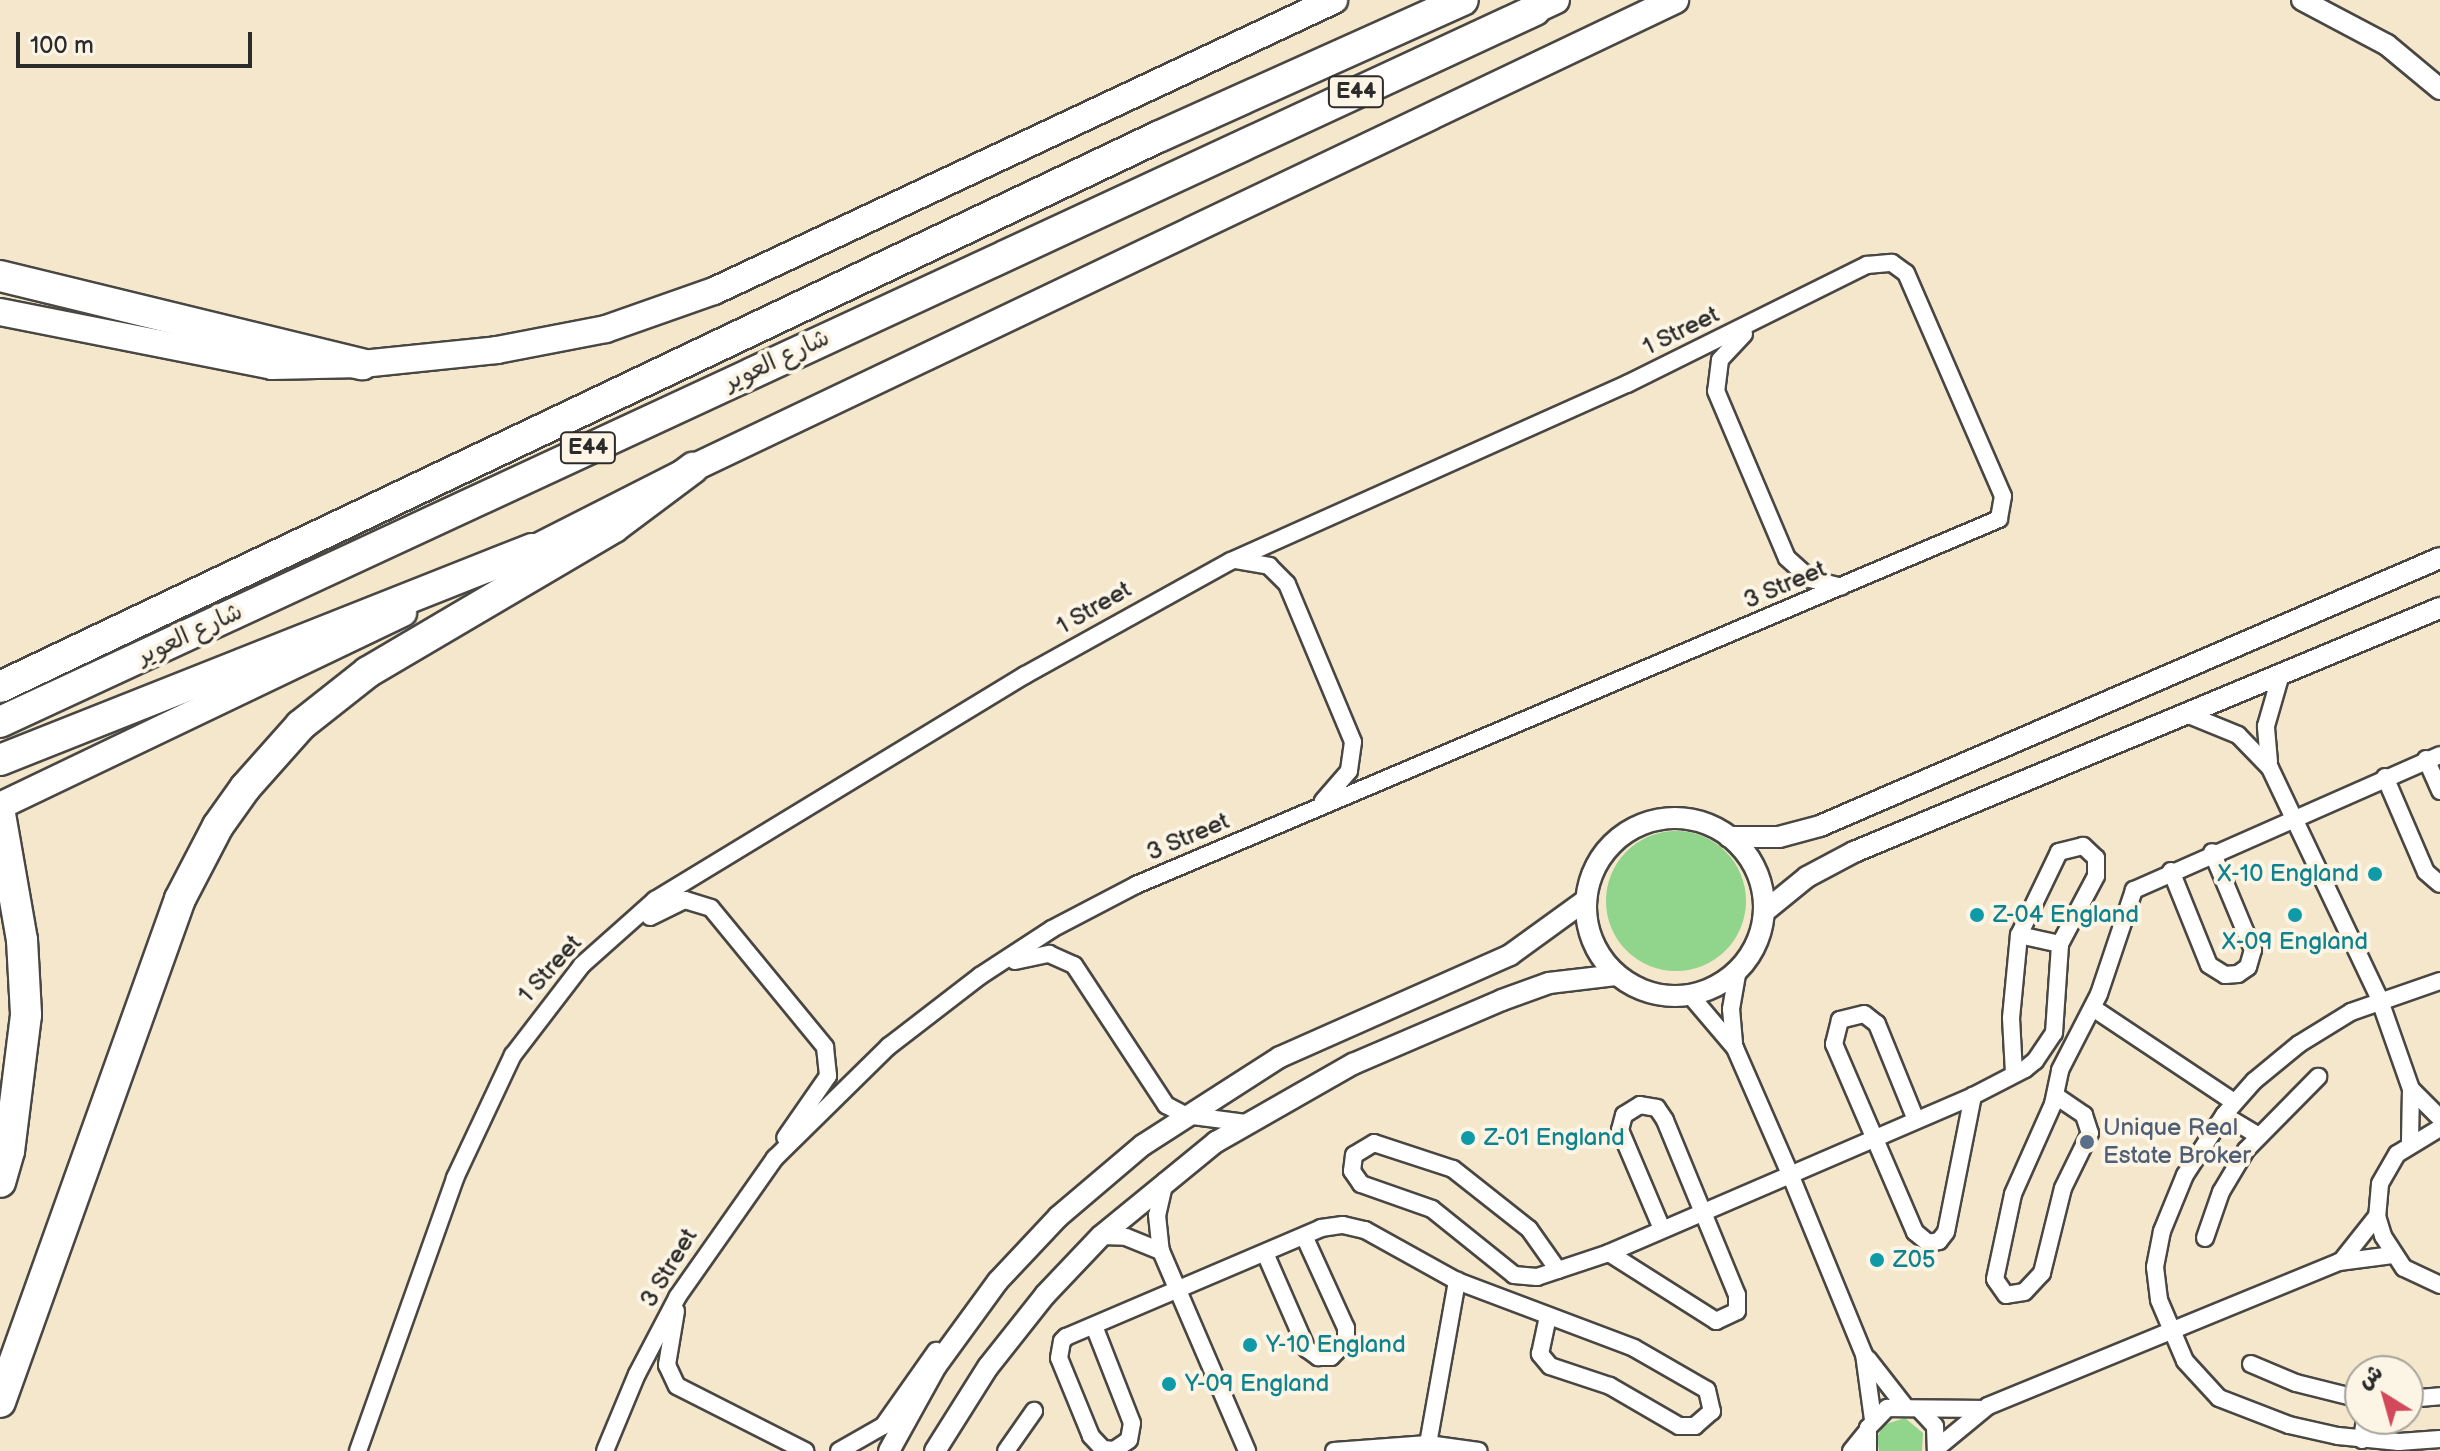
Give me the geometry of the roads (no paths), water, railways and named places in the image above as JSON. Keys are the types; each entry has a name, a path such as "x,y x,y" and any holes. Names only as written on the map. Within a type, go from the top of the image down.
{"highway":[{"name":"شارع العوير","path":"0,687 1158,137 1463,0"},
{"name":"شارع العوير","path":"0,722 1546,5"},
{"path":"0,276 362,364"},
{"path":"0,1402 180,899 218,826 245,788 301,725 368,672 614,527 693,468"},
{"path":"0,760 532,549"},
{"path":"0,814 11,865 26,1015 9,1151 0,1182"}],"main road":[{"path":"0,312 272,366 362,364 497,350 606,329 714,291 1334,0"},
{"path":"0,806 693,468 1675,0"}],"street":[{"path":"2302,0 2387,45 2440,89"},
{"name":"1 Street","path":"358,1451 472,1136 534,1023 610,939 663,894 1094,635 1231,561 1756,322 1875,262 1900,267 2003,496 2004,512 1992,523"},
{"path":"1756,322 1720,360 1716,391 1787,558 1810,579 1841,587"},
{"name":"3 Street","path":"605,1451 637,1374 678,1296 775,1158 889,1046 980,976 1123,891 1992,523"},
{"path":"1729,837 1758,876 1764,912 1756,943 1738,969 1716,986 1690,995 1656,995 1616,975 1590,935 1586,900 1602,856 1639,826 1686,819 1729,837 1779,837 1820,826 2440,558"},
{"path":"1231,561 1269,566 1287,584 1353,742 1349,771 1316,808"},
{"path":"1764,912 1807,877 1854,852 2440,608"},
{"path":"2270,768 2266,726 2281,674"},
{"path":"2189,715 2238,735 2270,768 2379,998 2411,1089 2410,1142"},
{"path":"2056,1096 2084,1115 2090,1133 2063,1188 2042,1273 2024,1292 2006,1295 1995,1279 2005,1222 2023,1166 2056,1096 2060,1070 2093,1008 2130,896 2140,885 2433,757 2440,791"},
{"path":"2385,777 2426,872 2440,884"},
{"path":"1558,1270 1529,1229 1453,1169 1374,1143 1354,1155 1352,1171 1361,1184 1432,1209 1507,1272 1529,1278 1558,1270 1609,1253 1973,1096 2014,1074 2044,1053 2054,1033 2060,944 2096,876 2096,858 2083,846 2059,852 2019,935 2011,1018 2014,1074"},
{"path":"2171,871 2209,965 2219,973 2238,974 2248,967 2253,950 2212,852"},
{"path":"839,1451 883,1426 933,1355 1079,1198 1185,1115 1314,1040 1510,955 1586,900"},
{"path":"610,939 676,902 703,903 825,1047 828,1076 775,1158"},
{"path":"2019,935 2060,944"},
{"path":"980,976 1029,955 1067,959 1086,979 1166,1105 1185,1115 1247,1123"},
{"path":"1735,1048 1731,1009 1738,969"},
{"path":"935,1451 1016,1330 1101,1236 1166,1180 1247,1123 1353,1064 1525,990 1574,978 1616,975"},
{"path":"2440,981 2379,998 2299,1044 2229,1108 2185,1175 2156,1251 2159,1300 2171,1331 2195,1375 2219,1398 2289,1425 2371,1444 2440,1439"},
{"path":"1690,995 1735,1048 1864,1354 1871,1424 1868,1451"},
{"path":"2093,1008 2229,1108 2257,1135"},
{"path":"1916,1120 1877,1024 1864,1014 1847,1015 1836,1027 1834,1044 1918,1237 1934,1243 1946,1232 1973,1096"},
{"path":"2205,1238 2221,1192 2257,1135 2318,1077"},
{"path":"2411,1089 2440,1118"},
{"path":"1609,1253 1708,1317 1724,1321 1739,1303 1705,1211 1662,1114 1650,1105 1635,1106 1624,1115 1620,1130 1662,1229"},
{"path":"2339,1262 2377,1216 2387,1168 2410,1142 2440,1128"},
{"path":"1166,1180 1157,1215 1161,1251 1247,1451"},
{"path":"2377,1216 2393,1255 2418,1278 2440,1285"},
{"path":"1094,1326 1132,1423 1129,1440 1114,1450 1093,1441 1058,1352 1066,1337 1332,1225 1355,1226 1457,1281 1634,1348 1707,1390 1712,1411 1695,1426 1679,1426 1618,1390 1550,1366 1540,1354 1548,1316"},
{"path":"1101,1236 1126,1237 1161,1251"},
{"path":"1265,1253 1307,1349 1318,1357 1331,1357 1343,1348 1346,1328 1304,1236"},
{"path":"1937,1450 1982,1408 2339,1262 2393,1255"},
{"path":"1437,1446 1457,1281"},
{"path":"678,1296 667,1357 672,1380 684,1391 805,1451"},
{"path":"889,1451 936,1366 980,1303"},
{"path":"1864,1354 1912,1407 1935,1426 1937,1450"},
{"path":"2251,1364 2296,1383 2344,1395"},
{"path":"1851,1451 1887,1408 1982,1408"},
{"path":"1006,1451 1034,1411"},
{"path":"1334,1451 1437,1446 1479,1451"}],"place":[{"name":"X-10 England","path":"2375,874"},
{"name":"Z-04 England","path":"1977,915"},
{"name":"X-09 England","path":"2295,915"},
{"name":"Z-01 England","path":"1468,1138"},
{"name":"Unique Real Estate Broker","path":"2087,1142"},
{"name":"Z05","path":"1877,1260"},
{"name":"Y-10 England","path":"1250,1345"},
{"name":"Y-09 England","path":"1169,1384"}]}
